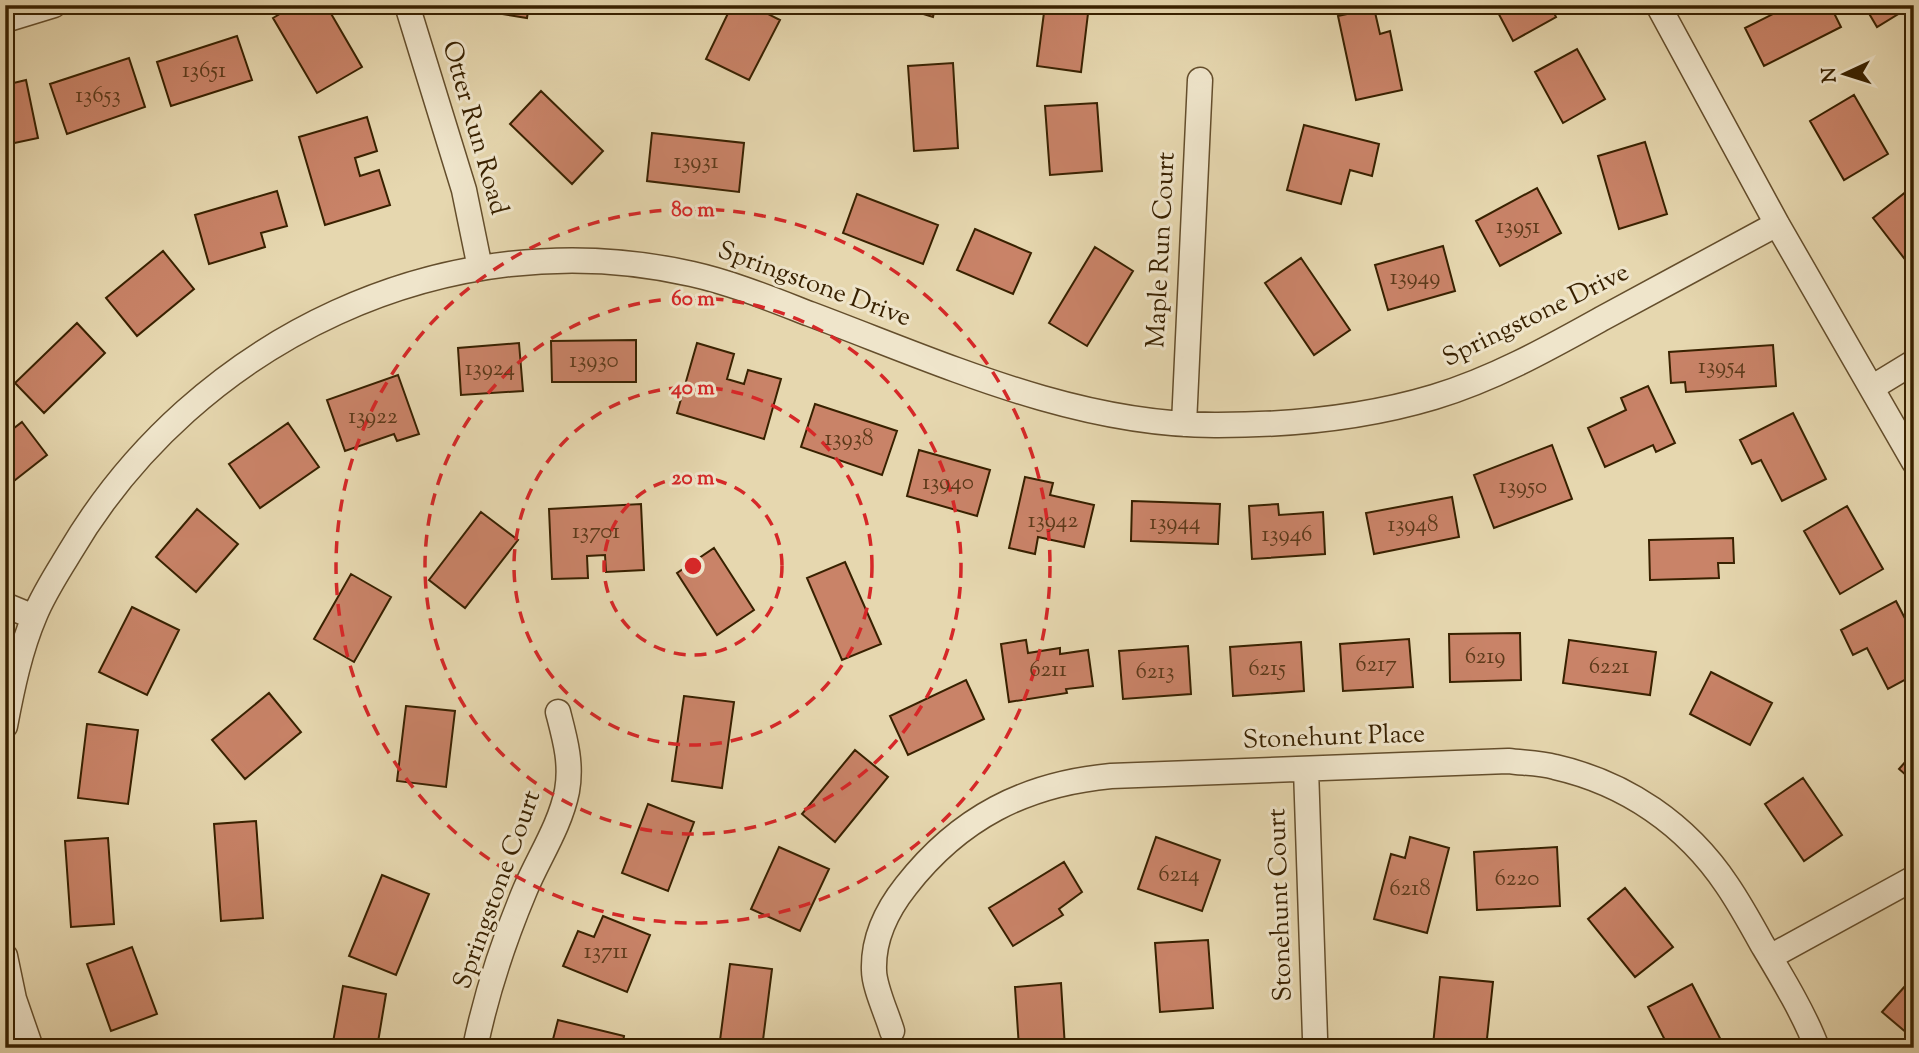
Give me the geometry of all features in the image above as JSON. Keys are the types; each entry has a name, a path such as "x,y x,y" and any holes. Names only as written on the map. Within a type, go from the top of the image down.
{"street":[{"path":"5,20 54,5"},
{"name":"Otter Run Road","path":"407,5 464,190 480,268"},
{"path":"1658,5 1777,224 1914,462"},
{"name":"Maple Run Court","path":"1184,424 1200,80"},
{"name":"Springstone Drive","path":"5,726 13,685 34,617 90,518 150,443 213,387 250,359 309,324 391,290 480,268 543,262 625,263 696,275 755,293 1010,388 1108,414 1184,424 1303,423 1368,414 1435,397 1489,377 1537,354 1777,224"},
{"path":"1872,387 1914,362"},
{"path":"5,605 34,617"},
{"name":"Springstone Court","path":"475,1048 502,951 525,891 562,812 567,788 569,753 558,712"},
{"name":"Stonehunt Place","path":"892,1031 873,972 876,946 884,921 923,863 946,842 976,819 1028,793 1084,778 1508,761 1553,766 1626,793 1649,806 1694,844 1726,884 1770,957 1817,1048"},
{"name":"Stonehunt Court","path":"1306,769 1315,1038"},
{"path":"1770,957 1914,878"},
{"path":"5,956 14,999 31,1048"}],"building":[{"path":"295,5 326,5 362,67 317,93 273,18"},
{"path":"478,5 529,5 527,18 477,10"},
{"path":"732,5 750,5 780,20 749,80 706,59"},
{"path":"894,5 936,5 933,17"},
{"path":"1045,5 1089,5 1081,72 1037,66"},
{"path":"1494,5 1550,5 1556,17 1513,41"},
{"path":"1791,5 1830,5 1841,27 1764,66 1745,28"},
{"path":"1864,5 1913,5 1877,27"},
{"path":"1374,8 1380,34 1390,31 1402,90 1356,100 1338,16"},
{"path":"237,36 252,80 171,106 157,62"},
{"path":"1577,49 1605,99 1563,123 1535,72"},
{"path":"129,58 145,107 67,134 50,84"},
{"path":"953,63 958,148 914,151 908,66"},
{"path":"26,80 38,138 5,145 5,85"},
{"path":"541,91 603,151 572,184 510,124"},
{"path":"1854,95 1888,154 1844,180 1810,121"},
{"path":"1097,103 1102,171 1050,175 1045,106"},
{"path":"367,117 377,151 355,158 360,176 379,170 390,205 325,225 299,137"},
{"path":"1304,125 1379,144 1372,176 1350,170 1341,204 1287,190"},
{"path":"652,133 744,143 739,192 647,181"},
{"path":"1645,142 1667,214 1619,229 1598,156"},
{"path":"1537,188 1561,233 1500,266 1476,221"},
{"path":"277,191 287,226 261,233 265,247 209,264 195,215"},
{"path":"1907,191 1914,200 1914,271 1873,218"},
{"path":"857,194 938,225 923,264 843,233"},
{"path":"975,229 1031,253 1013,294 957,270"},
{"path":"1443,246 1455,291 1388,310 1375,265"},
{"path":"1095,247 1133,271 1087,346 1049,323"},
{"path":"163,251 194,289 137,336 106,298"},
{"path":"1301,258 1350,330 1314,355 1265,283"},
{"path":"77,323 105,353 44,413 15,383"},
{"path":"636,340 636,382 552,382 551,341"},
{"path":"519,343 523,391 461,395 458,348"},
{"path":"697,343 734,354 727,379 744,384 748,370 781,379 764,439 677,413"},
{"path":"1773,345 1776,386 1686,392 1685,382 1671,383 1669,352"},
{"path":"398,375 419,434 397,441 394,434 345,451 327,400"},
{"path":"1648,386 1675,443 1656,452 1653,445 1605,467 1588,428 1626,410 1621,398"},
{"path":"815,404 897,431 882,475 801,447"},
{"path":"1793,413 1826,479 1782,501 1761,460 1752,464 1740,440"},
{"path":"22,422 47,455 5,488 5,435"},
{"path":"288,423 319,467 260,508 229,464"},
{"path":"1552,445 1572,499 1494,528 1474,475"},
{"path":"919,450 990,470 977,516 907,496"},
{"path":"1025,477 1053,483 1050,495 1094,505 1084,547 1038,537 1035,554 1009,548"},
{"path":"1452,497 1459,537 1374,554 1366,513"},
{"path":"1132,501 1220,504 1218,544 1131,541"},
{"path":"641,504 644,570 606,572 605,555 587,556 588,578 552,579 549,509"},
{"path":"1278,504 1279,515 1323,512 1325,554 1252,559 1249,506"},
{"path":"1847,506 1883,569 1840,594 1804,531"},
{"path":"197,509 238,544 196,592 156,557"},
{"path":"481,512 518,540 465,608 429,580"},
{"path":"1733,538 1734,563 1718,563 1719,578 1650,580 1649,540"},
{"path":"714,548 754,610 717,635 677,573"},
{"path":"845,562 881,644 842,660 807,578"},
{"path":"351,574 391,597 354,662 314,639"},
{"path":"1896,601 1914,636 1914,675 1888,689 1867,648 1853,655 1841,630"},
{"path":"132,607 179,630 147,695 99,672"},
{"path":"1520,633 1521,680 1450,682 1449,634"},
{"path":"1409,639 1413,687 1343,691 1340,644"},
{"path":"1026,640 1028,653 1060,648 1060,654 1088,650 1093,686 1066,689 1067,693 1009,702 1001,644"},
{"path":"1569,640 1656,652 1650,695 1563,683"},
{"path":"1301,642 1304,691 1233,696 1230,647"},
{"path":"1188,646 1191,694 1123,699 1119,651"},
{"path":"1711,672 1772,703 1750,745 1690,714"},
{"path":"966,680 984,719 908,755 890,716"},
{"path":"269,693 301,732 245,779 212,740"},
{"path":"684,696 734,702 722,788 672,781"},
{"path":"406,706 455,711 446,787 397,781"},
{"path":"87,724 138,730 128,804 78,798"},
{"path":"855,750 888,777 835,842 802,814"},
{"path":"1914,752 1914,782 1899,769"},
{"path":"1803,778 1842,835 1804,861 1765,804"},
{"path":"648,804 694,822 668,891 622,873"},
{"path":"256,821 263,918 221,921 214,824"},
{"path":"1156,837 1220,860 1202,911 1138,889"},
{"path":"1410,837 1449,848 1427,933 1374,919 1391,854 1405,858"},
{"path":"108,838 114,924 71,927 65,841"},
{"path":"779,847 829,869 800,931 751,909"},
{"path":"1557,847 1560,906 1477,910 1474,852"},
{"path":"1064,862 1082,892 1059,909 1063,915 1013,946 989,908"},
{"path":"382,875 429,894 396,975 349,956"},
{"path":"1625,888 1673,947 1635,977 1588,919"},
{"path":"603,916 650,935 627,992 563,966 578,931 594,937"},
{"path":"1208,940 1213,1008 1160,1012 1155,943"},
{"path":"132,947 157,1014 111,1031 87,964"},
{"path":"730,964 772,969 762,1048 719,1048"},
{"path":"1914,964 1914,976 1908,971"},
{"path":"1914,976 1914,1039 1882,1012"},
{"path":"1440,977 1493,982 1486,1048 1433,1045"},
{"path":"1061,983 1065,1048 1019,1048 1015,987"},
{"path":"1692,984 1725,1048 1669,1048 1648,1007"},
{"path":"343,986 386,994 377,1048 332,1048"},
{"path":"558,1020 624,1036 622,1048 551,1047"}]}
